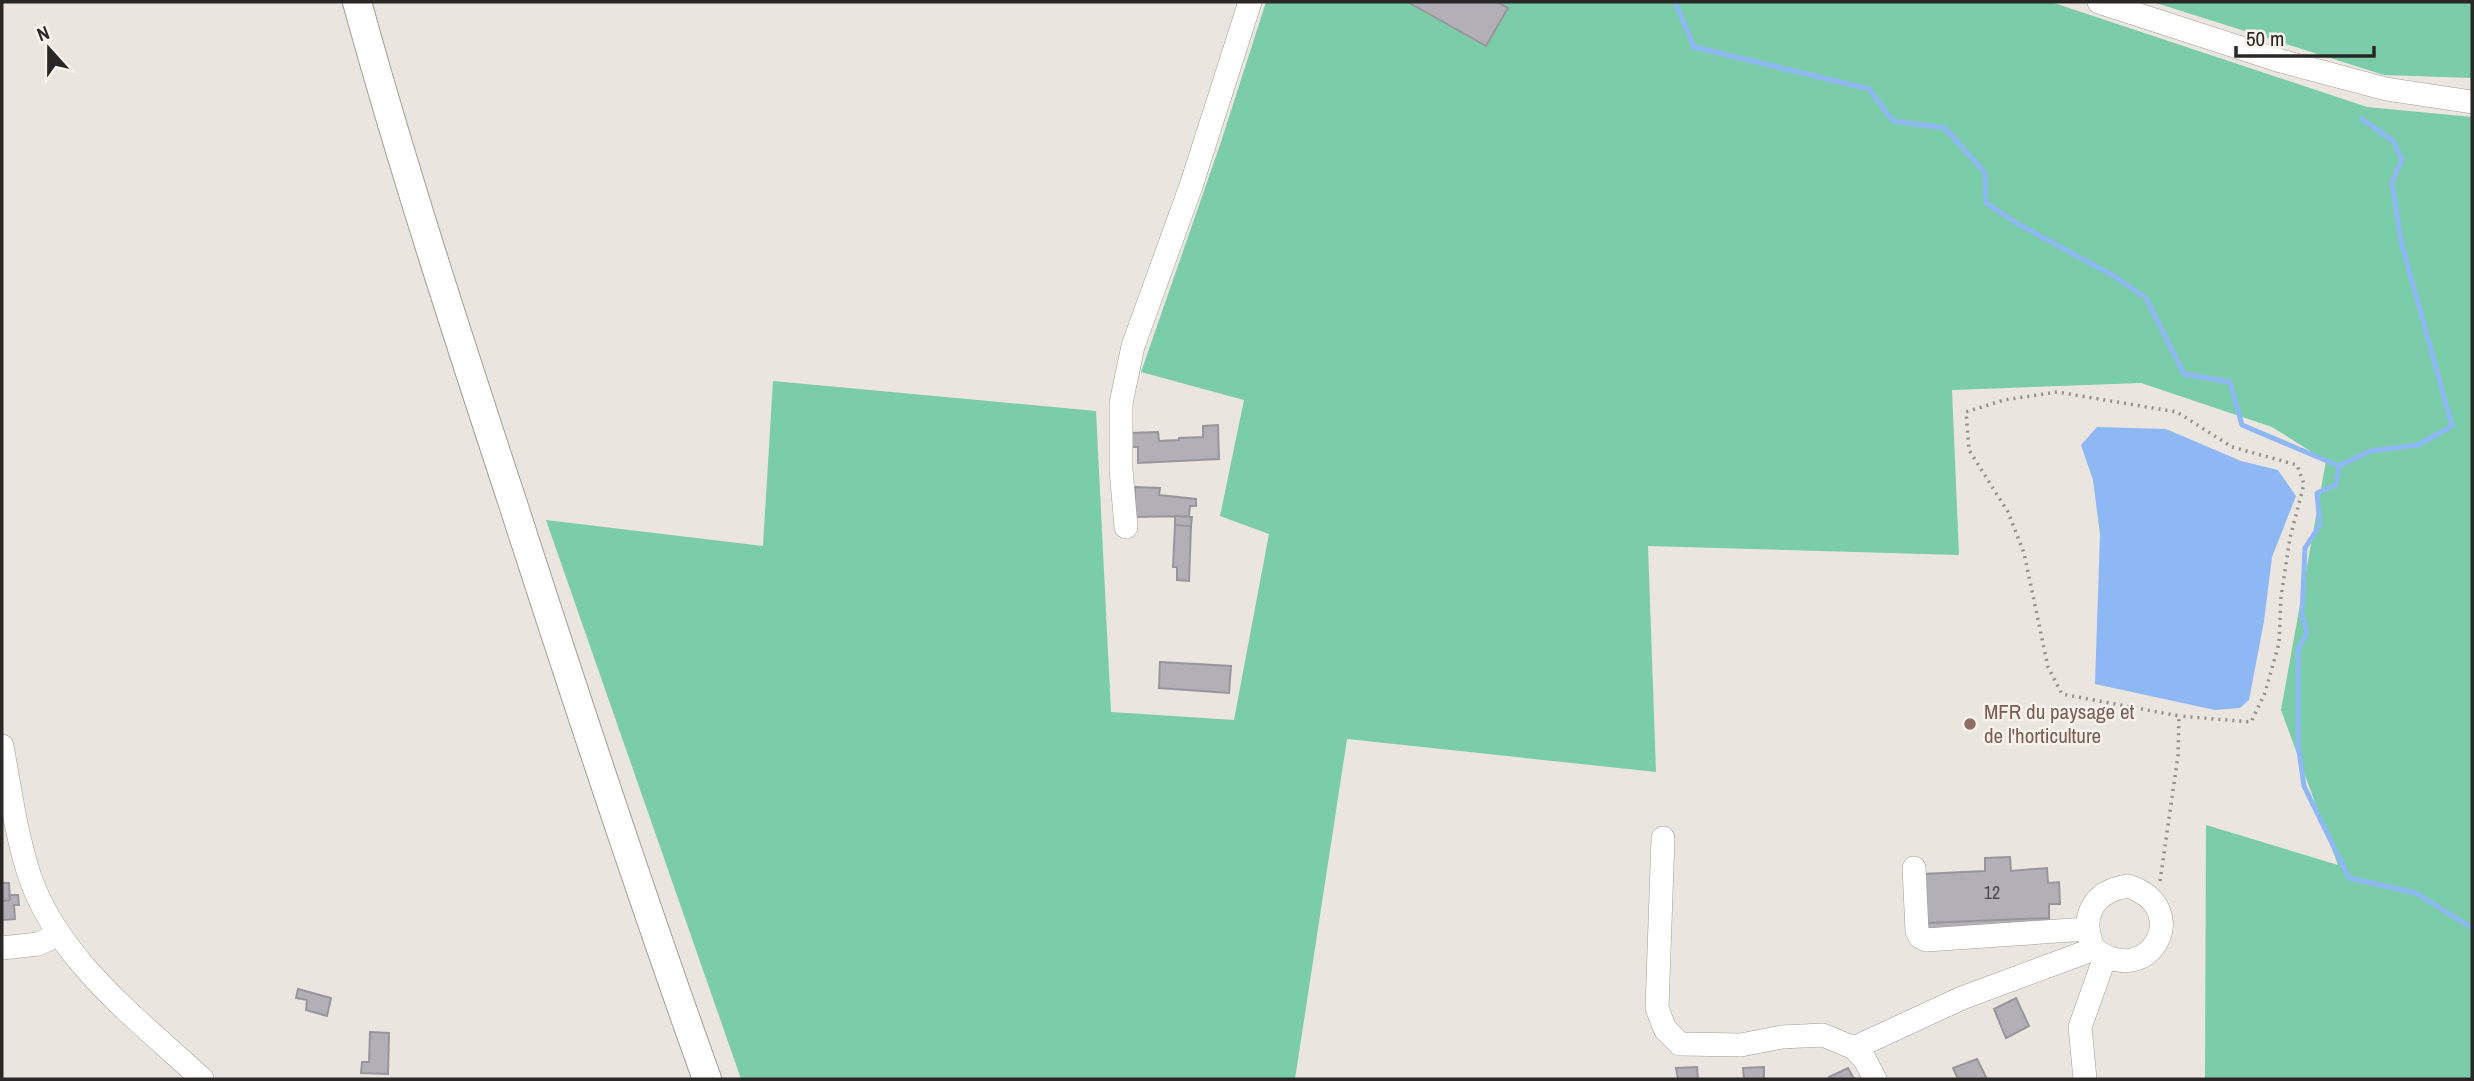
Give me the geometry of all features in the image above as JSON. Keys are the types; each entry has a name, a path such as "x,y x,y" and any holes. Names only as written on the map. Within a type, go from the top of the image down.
{"main road":[{"path":"357,2 376,71 587,734 707,1079"}],"street":[{"path":"1126,527 1121,469 1121,403 1133,346 1191,186 1250,2"},
{"path":"2099,2 2307,68 2386,89 2472,102"},
{"path":"2,746 30,876 59,934 100,983 202,1079"},
{"path":"1663,838 1657,1008 1665,1029 1680,1044 1741,1045 1782,1037 1823,1035 1854,1048 1865,1060 1875,1079"},
{"path":"1914,867 1917,931 1920,937 1926,940 2095,945 2115,962 2129,961 2148,954 2155,947 2162,932 2157,904 2143,891 2128,886 2109,890 2095,904 2088,917 2095,945 2080,1027 2085,1079"},
{"path":"2,948 38,944 59,934"},
{"path":"1854,1048 1962,998 2095,945"}],"path":[{"path":"2056,392 2178,412 2232,447 2297,465 2304,484 2288,550 2281,597 2279,643 2265,693 2251,722 2179,716 2062,694 2048,667 2024,553 2008,512 1969,450 1966,412 2004,400 2056,392"},
{"path":"2157,904 2178,756 2179,716"}],"green space":[{"path":"1266,2 2051,2 2367,107 2472,117 2472,1079 2205,1079 2206,825 2338,865 2281,710 2326,461 2272,427 2141,383 1952,390 1959,555 1648,546 1656,772 1347,739 1295,1079 741,1079 546,520 763,546 773,381 1096,411 1111,712 1234,720 1269,534 1220,516 1244,400 1141,372 1220,145"},
{"path":"2153,2 2472,2 2472,78 2384,75"}],"water":[{"path":"2097,427 2166,429 2241,461 2278,470 2296,496 2272,557 2264,621 2249,700 2240,708 2215,710 2095,684 2100,534 2093,480 2081,445"}],"building":[{"path":"1408,2 1497,2 1508,8 1486,46"},
{"path":"1218,425 1219,459 1138,463 1138,447 1129,447 1129,433 1158,432 1159,441 1179,440 1203,437 1203,426"},
{"path":"1135,487 1160,488 1159,495 1196,499 1196,506 1190,506 1189,516 1134,517"},
{"path":"1175,516 1192,517 1191,526 1175,525"},
{"path":"1175,525 1191,526 1189,581 1177,580 1177,567 1173,567"},
{"path":"1160,662 1231,666 1229,693 1159,688"},
{"path":"2010,857 2011,871 2047,868 2048,883 2059,882 2060,904 2049,904 2049,918 1925,923 1923,874 1985,871 1985,858"},
{"path":"2,883 9,883 10,900 2,901"},
{"path":"9,895 18,895 19,905 14,905 15,919 2,920 2,901 10,900"},
{"path":"2049,918 2049,924 1926,930 1925,923"},
{"path":"298,989 331,998 327,1016 306,1010 307,1000 296,998"},
{"path":"2016,998 2029,1026 2006,1038 1994,1009"},
{"path":"370,1032 389,1033 388,1074 361,1073 362,1062 369,1062"},
{"path":"1977,1059 1987,1079 1958,1079 1953,1068"},
{"path":"1697,1067 1698,1079 1678,1079 1676,1068"},
{"path":"1764,1067 1764,1079 1744,1079 1743,1068"},
{"path":"1848,1068 1854,1079 1830,1079 1829,1077"}],"waterway":[{"path":"1675,2 1694,47 1869,89 1893,121 1945,128 1985,173 1986,203 2018,224 2114,276 2146,298 2184,374 2230,382 2242,425 2339,466 2370,451 2418,445 2452,426 2401,241 2392,182 2402,160 2393,141 2362,119"},
{"path":"2339,466 2336,485 2317,493 2320,525 2305,548 2302,615 2307,633 2298,650 2298,744 2304,786 2349,878 2416,893 2472,928"}],"place":[{"name":"MFR du paysage et de l'horticulture","path":"1970,724"}]}
